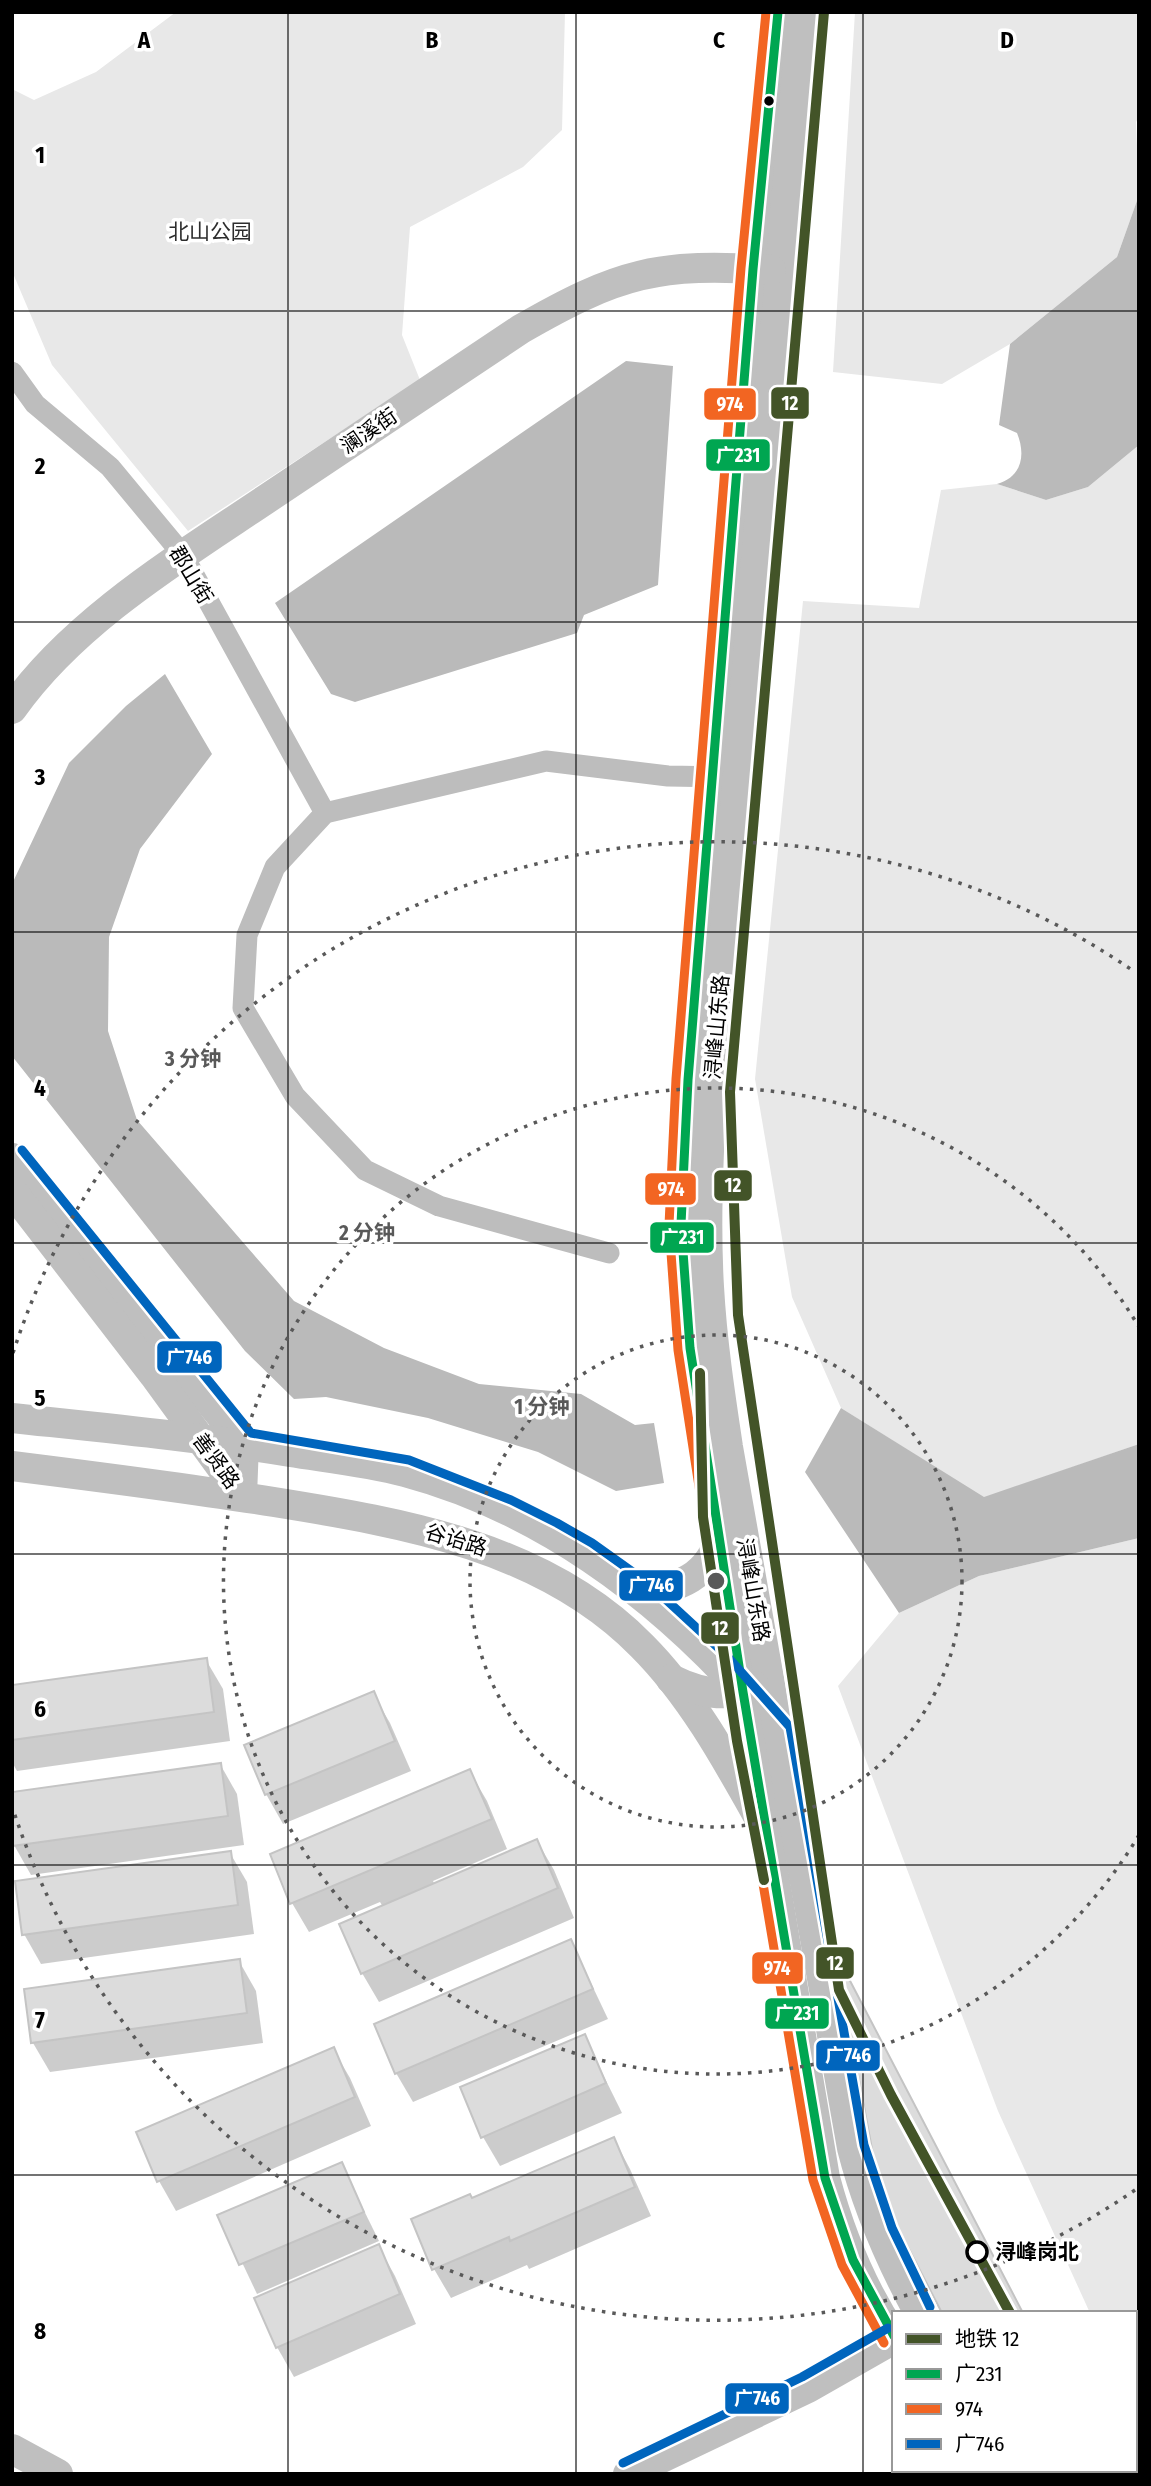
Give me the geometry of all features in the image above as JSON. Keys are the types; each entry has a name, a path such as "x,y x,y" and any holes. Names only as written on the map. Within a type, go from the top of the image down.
{"main road":[{"name":"浔峰山东路","path":"778,12 766,270 726,777 707,1221 709,1285 726,1435 852,2148 861,2185 885,2248 918,2311"},
{"name":"浔峰山东路","path":"766,270 802,12"},
{"name":"澜溪街","path":"12,709 46,666 77,637 183,555 521,329 566,303 635,275 674,267 766,270"},
{"name":"浔峰山东路","path":"726,777 688,1080 681,1224 690,1348 743,1692 771,1841 825,2178 853,2262 872,2302 892,2335"},
{"name":"善贤路","path":"12,1158 244,1444 242,1496"},
{"name":"善贤路","path":"12,1191 154,1375 242,1496"},
{"path":"122,1429 141,1420 153,1406 156,1393 154,1375"},
{"name":"谷诒路","path":"12,1418 244,1444 406,1472 508,1511 585,1553 640,1592 743,1692 780,1734"},
{"name":"谷诒路","path":"12,1466 242,1496 414,1527 524,1563 565,1588 641,1645 671,1679 706,1727 771,1841"},
{"path":"640,1592 676,1586 690,1579 707,1566 720,1537"},
{"path":"641,1645 667,1616"},
{"path":"671,1679 705,1693 743,1692 769,1678"},
{"path":"628,2474 808,2388 892,2339"},
{"path":"12,2449 58,2474"}],"street":[{"name":"郡山街","path":"12,372 35,404 110,467 183,555 324,813"},
{"path":"609,1253 439,1206 365,1170 295,1096 243,1008 247,935 275,867 324,813 546,761 667,776 726,777"}],"green space":[{"name":"北山公园","path":"176,12 565,12 562,130 523,167 410,227 402,335 420,380 188,531 52,365 12,271 12,89 34,100 96,72"},
{"path":"855,12 1139,12 1139,116 1136,122 1139,195 1117,257 1010,344 942,384 833,372"},
{"path":"1139,445 1139,1444 984,1498 841,1408 792,1297 755,1079 803,601 919,608 941,490 997,484 1046,500 1088,487"},
{"path":"1139,1538 1139,2419 1137,2311 1089,2311 998,2111 838,1686 899,1613 979,1576"}],"shaded area":[{"path":"1139,195 1139,445 1088,487 1046,500 997,484 1017,471 1021,457 1017,433 999,425 1010,344 1117,257"},
{"path":"626,361 673,366 658,585 584,615 577,633 355,702 331,694 275,603"},
{"path":"165,674 212,754 140,849 109,937 108,1031 137,1120 294,1301 384,1348 479,1384 581,1394 635,1425 654,1423 664,1483 616,1491 538,1452 428,1418 326,1397 294,1399 245,1351 12,1056 12,884 69,763 126,706"},
{"path":"841,1408 984,1497 1139,1444 1139,1538 979,1576 899,1613 805,1472"}],"building":[{"path":"207,1658 214,1712 12,1740 12,1685"},
{"path":"374,1691 395,1741 265,1795 244,1745"},
{"path":"221,1763 228,1816 12,1846 12,1792"},
{"path":"470,1769 492,1819 290,1904 270,1854"},
{"path":"537,1839 558,1888 361,1974 339,1924"},
{"path":"231,1851 238,1905 22,1935 15,1881"},
{"path":"571,1939 593,1989 395,2074 374,2024"},
{"path":"240,1959 247,2013 31,2043 24,1989"},
{"name":"浔峰岗北","path":"847,1975 1022,2311 941,2311 894,2220 875,2165 840,1979"},
{"path":"585,2034 606,2083 481,2138 460,2087"},
{"path":"334,2047 355,2097 157,2182 136,2132"},
{"path":"614,2137 635,2187 510,2241 509,2237 432,2270 411,2219 470,2194 472,2198"},
{"path":"342,2162 364,2212 239,2265 217,2215"},
{"path":"379,2244 400,2294 276,2348 254,2298"}],"metro line":[{"name":"12","path":"824,12 730,1092 738,1315 839,1990 891,2095 1009,2311"},
{"name":"12","path":"700,1373 703,1517 737,1741 764,1880"}],"transit line":[{"name":"974","path":"766,12 741,268 676,1079 669,1225 678,1350 731,1694 813,2180 842,2265 884,2343"},
{"name":"广231","path":"778,12 753,269 688,1080 681,1224 690,1348 743,1692 825,2178 853,2260 892,2332"},
{"name":"广746","path":"22,1150 251,1433 409,1460 511,1500 557,1523 592,1543 648,1583 726,1655 790,1727 864,2145 892,2228 930,2307"},
{"name":"广746","path":"623,2463 802,2377 888,2328"}],"place":[{"name":"浔峰岗北","path":"977,2252"}]}
